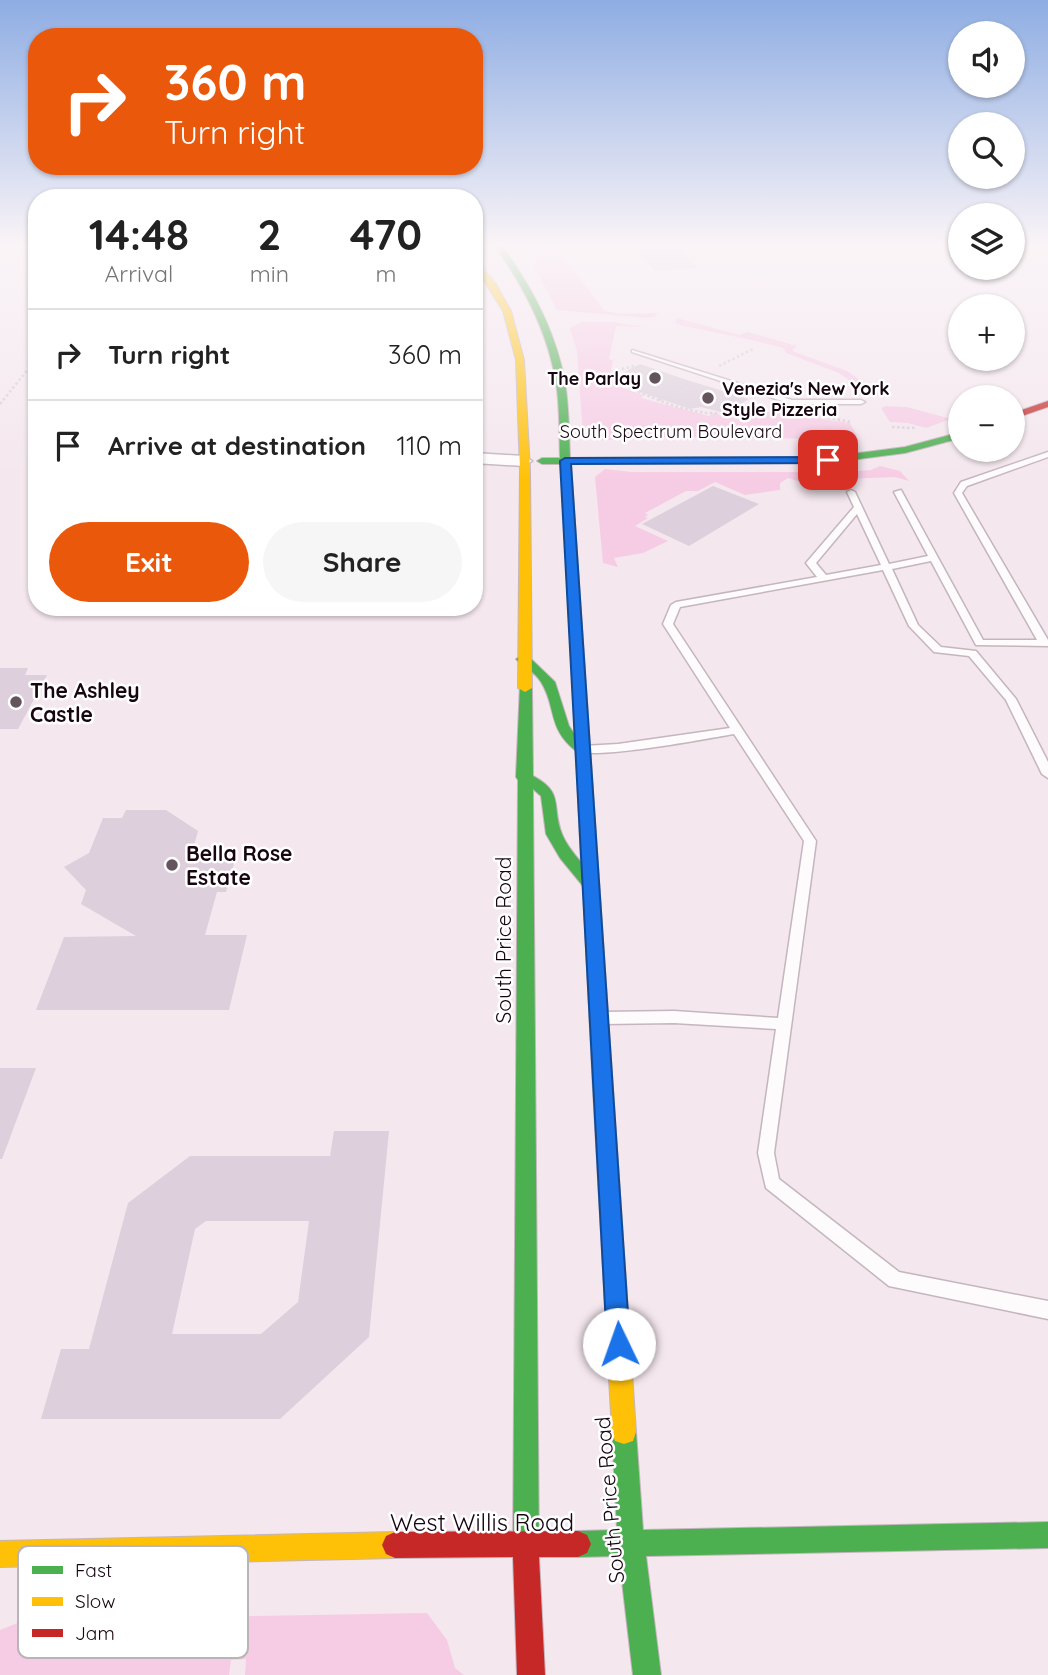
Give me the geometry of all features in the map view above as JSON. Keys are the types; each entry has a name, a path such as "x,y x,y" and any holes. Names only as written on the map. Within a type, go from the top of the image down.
{"main road":[{"name":"South Price Road","path":"512,324 523,368 526,1545 531,1675"},
{"name":"South Price Road","path":"544,324 555,349 561,384 631,1543 647,1675"},
{"path":"1025,412 1048,404"},
{"name":"South Spectrum Boulevard","path":"524,455 824,451 859,454 905,450 948,438"},
{"path":"523,659 548,680 560,731 571,743 583,750"},
{"path":"523,777 544,787 550,796 553,833 590,884"},
{"name":"West Willis Road","path":"248,1547 526,1545 1048,1535"},
{"name":"West Willis Road","path":"0,1554 18,1553"}],"street":[{"path":"483,458 524,455"}],"lane":[{"path":"634,351 791,402 860,402"},
{"path":"1046,643 958,493 964,484 1048,454"},
{"path":"851,492 914,626 938,649 972,653 1011,699 1048,774"},
{"path":"898,492 980,643"},
{"path":"824,579 811,563 858,508"},
{"path":"935,558 676,605 667,624 810,841 766,1153 772,1183 895,1280 1048,1310"},
{"path":"980,643 1046,643"},
{"path":"972,653 980,643"},
{"path":"583,750 618,748 737,730"},
{"path":"599,1018 674,1017 785,1024"}],"path":[{"path":"639,363 614,371 613,377 622,380 617,383 659,400 709,414 715,411 727,415 740,413 759,401"},
{"path":"0,404 28,369"},
{"path":"659,400 692,380"},
{"path":"811,413 828,419 852,422"},
{"path":"892,427 907,426 919,430"}],"shaded area":[{"path":"578,324 643,327 616,326 609,359 613,360 610,377 619,380 613,384 643,395 641,398 709,416 714,413 726,417 782,410 789,415 809,412 821,419 850,423 857,436 853,440 589,438 583,434 577,351 570,328"},
{"path":"699,324 739,335 748,332 797,346 792,351 847,371 883,396 872,396 839,373 786,353 783,348 679,325"},
{"path":"907,407 948,420 926,428 890,422 881,408"},
{"path":"880,466 900,471 909,481 895,477 798,481 788,478 780,483 780,490 745,495 715,482 698,491 686,491 645,513 648,518 635,526 668,541 643,553 614,558 618,567 603,563 595,477 605,469 632,472 846,472 871,470"},
{"path":"427,1613 447,1640 455,1668 464,1675 245,1675 246,1659 231,1660 229,1675 0,1675 0,1630 18,1623 18,1658 248,1658 248,1616"}],"building":[{"path":"640,364 749,399 725,413 701,407 690,409 631,389 633,388 628,387 632,385 615,377"},
{"path":"713,486 759,504 689,546 642,524"},
{"name":"The Ashley Castle","path":"0,668 28,668 25,675 47,675 18,729 0,729"},
{"path":"126,810 166,810 198,831 193,849 238,849 226,892 217,892 205,935 247,935 229,1010 36,1010 64,937 136,936 81,904 86,890 64,867 89,853 103,818 122,818"},
{"path":"0,1068 36,1068 2,1159 0,1159"},
{"path":"334,1131 389,1131 369,1337 280,1419 41,1419 61,1349 89,1349 128,1203 190,1156 330,1156","holes":["206,1221 309,1221 298,1302 261,1334 172,1334 195,1229"]}],"traffic: fast":[{"path":"543,324 552,346 561,384 603,1089"},
{"path":"542,461 828,460 905,450 948,438"},
{"path":"523,659 548,682 562,726 573,742 583,750"},
{"path":"525,688 526,1557"},
{"path":"523,777 548,795 551,823 557,841 590,884"},
{"path":"624,1432 631,1543 647,1675"},
{"path":"578,1544 1048,1535"}],"traffic: slow":[{"path":"510,324 520,360 525,470 525,688"},
{"path":"603,1089 624,1432"},
{"path":"248,1548 395,1545"},
{"path":"0,1554 18,1554"}],"traffic: jam":[{"path":"1025,412 1048,404"},
{"path":"395,1545 578,1544"},
{"path":"526,1557 531,1675"}],"place":[{"name":"The Parlay","path":"655,378"},
{"name":"Venezia's New York Style Pizzeria","path":"708,398"},
{"name":"The Ashley Castle","path":"16,702"},
{"name":"Bella Rose Estate","path":"172,865"}],"route":[{"path":"619,1344 565,461 828,460"}]}
